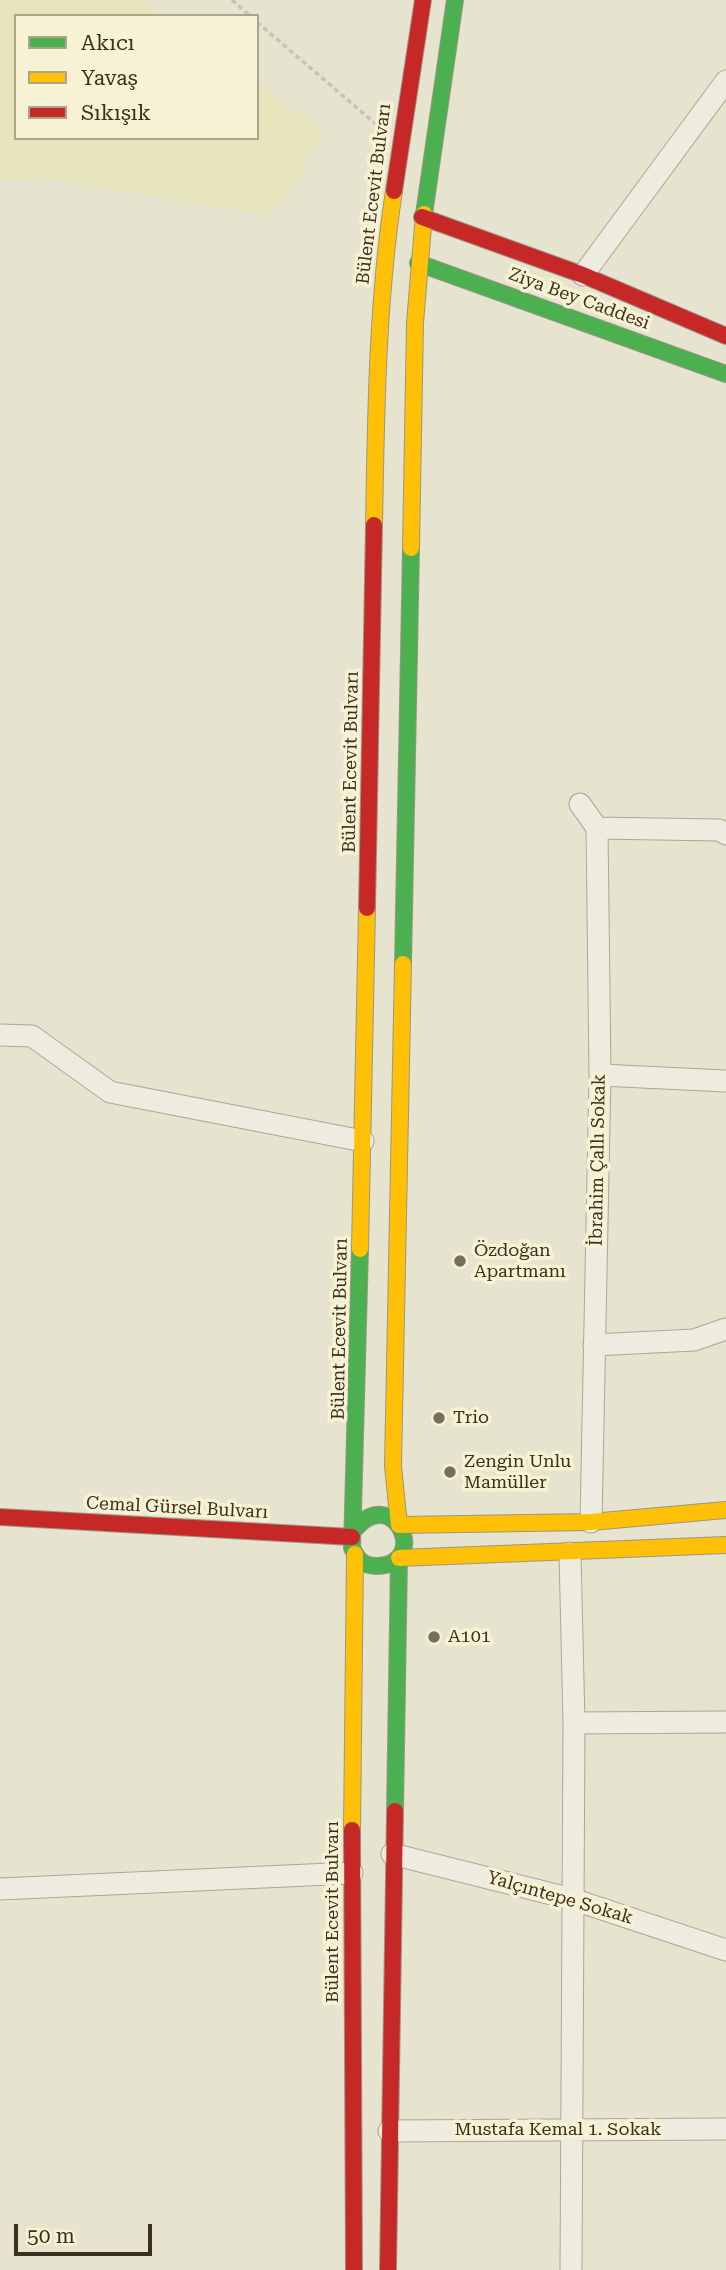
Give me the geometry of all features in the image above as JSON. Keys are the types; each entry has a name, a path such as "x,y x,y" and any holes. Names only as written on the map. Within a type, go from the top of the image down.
{"main road":[{"name":"Bülent Ecevit Bulvarı","path":"353,1533 363,1141 377,341 384,254 423,0"},
{"path":"388,2270 392,1854 399,1558 405,1542 399,1525 393,1466 418,263 422,217 456,0"},
{"name":"Ziya Bey Caddesi","path":"422,217 583,275 726,336"},
{"name":"Ziya Bey Caddesi","path":"418,263 544,306 726,374"},
{"path":"726,1510 591,1522 399,1525 385,1515 376,1515 367,1517 353,1533 355,1554 360,1561 376,1568 393,1564 399,1558 726,1545"},
{"name":"Cemal Gürsel Bulvarı","path":"0,1517 353,1533"},
{"name":"Bülent Ecevit Bulvarı","path":"354,2270 352,1873 355,1554"}],"street":[{"path":"583,275 726,81"},
{"path":"580,804 597,828 724,825"},
{"name":"İbrahim Çallı Sokak","path":"591,1522 600,1076 597,828"},
{"path":"0,1035 32,1036 110,1092 363,1141"},
{"path":"600,1076 726,1081"},
{"path":"594,1345 694,1340 726,1329"},
{"path":"570,1553 575,1723 571,2270"},
{"path":"575,1723 726,1723"},
{"name":"Yalçıntepe Sokak","path":"392,1854 572,1899 726,1950"},
{"path":"0,1889 352,1873"},
{"name":"Mustafa Kemal 1. Sokak","path":"389,2131 726,2129"}],"path":[{"path":"232,0 248,14"},
{"path":"259,24 399,143"}],"green space":[{"path":"0,0 142,0 160,14 14,14 14,140 259,140 259,84 324,131 290,195 266,215 42,178 0,180"}],"traffic: fast":[{"path":"424,214 455,0"},
{"path":"418,263 726,374"},
{"path":"403,964 411,548"},
{"path":"355,1529 369,1517 382,1515 393,1520 401,1530 404,1541 402,1553 393,1562 372,1566 362,1562 352,1548 360,1249"},
{"path":"395,1811 399,1558"}],"traffic: slow":[{"path":"374,525 381,316 394,191"},
{"path":"411,548 415,323 424,214"},
{"path":"360,1249 367,908"},
{"path":"399,1525 393,1466 403,964"},
{"path":"399,1525 591,1522 726,1510"},
{"path":"399,1558 726,1545"},
{"path":"352,1830 355,1554"}],"traffic: jam":[{"path":"394,191 423,0"},
{"path":"422,217 583,275 726,336"},
{"path":"367,908 374,525"},
{"path":"0,1517 352,1537"},
{"path":"388,2270 395,1811"},
{"path":"352,1830 354,2270"}],"place":[{"name":"Özdoğan Apartmanı","path":"460,1261"},
{"name":"Trio","path":"439,1418"},
{"name":"Zengin Unlu Mamüller","path":"450,1472"},
{"name":"A101","path":"434,1637"}]}
